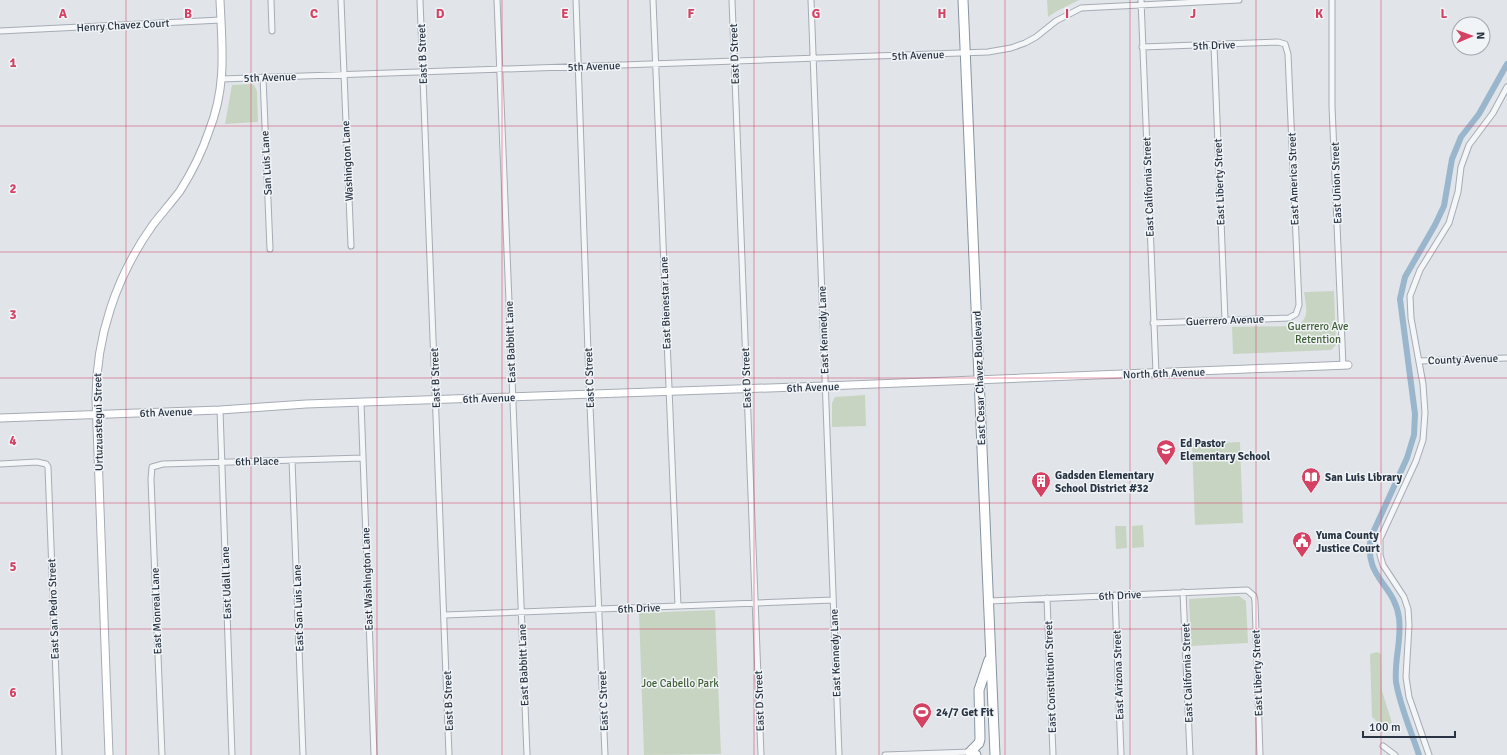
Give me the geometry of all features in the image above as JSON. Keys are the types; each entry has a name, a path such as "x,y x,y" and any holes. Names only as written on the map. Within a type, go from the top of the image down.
{"highway":[{"name":"East Cesar Chavez Boulevard","path":"964,0 995,755"},
{"path":"973,754 980,739 979,690 991,655"}],"street":[{"name":"Urtuzuastegui Street","path":"109,755 97,415 98,362 102,337 116,294 135,252 152,226 180,190 197,161 214,117 222,79 220,0"},
{"path":"271,0 272,31"},
{"path":"341,0 344,75"},
{"name":"East B Street","path":"420,0 445,615 449,755"},
{"name":"East Babbitt Lane","path":"497,0 526,755"},
{"name":"East C Street","path":"576,0 605,755"},
{"name":"East Bienestar Lane","path":"653,0 678,606"},
{"name":"East D Street","path":"732,0 761,755"},
{"name":"East Kennedy Lane","path":"811,0 839,755"},
{"name":"5th Avenue","path":"222,79 734,62 1001,51 1025,43 1036,37 1056,21 1081,8 1141,2 1239,0"},
{"name":"East Union Street","path":"1332,0 1332,106 1345,366"},
{"name":"East California Street","path":"1141,2 1156,374"},
{"name":"Henry Chavez Court","path":"0,31 221,20"},
{"name":"5th Drive","path":"1142,47 1278,42 1285,44"},
{"name":"East Liberty Street","path":"1214,44 1225,320"},
{"name":"East America Street","path":"1285,44 1288,54 1298,297 1296,314"},
{"name":"Washington Lane","path":"344,75 351,246"},
{"name":"San Luis Lane","path":"263,78 270,249"},
{"path":"1429,755 1409,697 1406,677 1409,625 1408,609 1404,597 1383,565 1380,539 1416,461 1423,440 1425,413 1419,361 1411,318 1410,296 1420,270 1449,223 1458,192 1461,167 1469,145 1493,113 1507,87"},
{"name":"Guerrero Avenue","path":"1153,323 1289,318 1296,314"},
{"name":"County Avenue","path":"1419,361 1507,358"},
{"name":"North 6th Avenue","path":"979,380 1345,366"},
{"name":"6th Avenue","path":"0,418 220,410 361,402 979,380"},
{"name":"East Washington Lane","path":"361,402 374,755"},
{"name":"East Udall Lane","path":"220,410 232,755"},
{"name":"6th Place","path":"152,467 162,464 363,458"},
{"name":"East San Luis Lane","path":"292,460 303,755"},
{"name":"East San Pedro Street","path":"0,464 38,462 46,464 48,472 59,755"},
{"name":"East Monreal Lane","path":"152,467 151,479 162,755"},
{"name":"6th Drive","path":"989,601 1241,589 1251,592"},
{"name":"East California Street","path":"1183,592 1190,755"},
{"name":"East Liberty Street","path":"1251,592 1255,601 1260,755"},
{"name":"East Arizona Street","path":"1114,595 1121,755"},
{"name":"East Constitution Street","path":"1047,598 1053,755"},
{"name":"6th Drive","path":"445,615 833,600"},
{"path":"1383,746 1394,755"},
{"path":"885,755 973,754"}],"green space":[{"path":"1047,0 1079,0 1048,17"},
{"path":"232,85 254,85 257,91 258,122 225,124"},
{"name":"Guerrero Ave Retention","path":"1334,291 1336,345 1331,350 1233,354 1232,327 1294,326 1303,321 1305,317 1306,308 1304,292"},
{"path":"865,395 866,426 832,427 832,403 835,397"},
{"path":"1240,442 1243,523 1195,525 1192,444"},
{"path":"1143,525 1144,547 1132,548 1132,526"},
{"path":"1115,526 1126,526 1127,548 1116,549"},
{"path":"1239,596 1246,601 1248,643 1191,646 1189,599"},
{"name":"Joe Cabello Park","path":"715,610 721,754 644,755 639,613"},
{"path":"1377,652 1381,654 1382,691 1392,723 1382,726 1372,717 1370,654"}],"waterway":[{"path":"1419,755 1403,709 1396,682 1400,626 1399,618 1392,597 1375,572 1371,562 1370,551 1371,537 1407,458 1414,435 1415,414 1400,299 1405,277 1435,225 1444,206 1452,159 1461,137 1479,114 1507,64"}],"place":[{"name":"Ed Pastor Elementary School","path":"1166,466"},
{"name":"San Luis Library","path":"1311,494"},
{"name":"Gadsden Elementary School District #32","path":"1041,498"},
{"name":"Yuma County Justice Court","path":"1302,558"},
{"name":"24/7 Get Fit","path":"922,729"}]}
